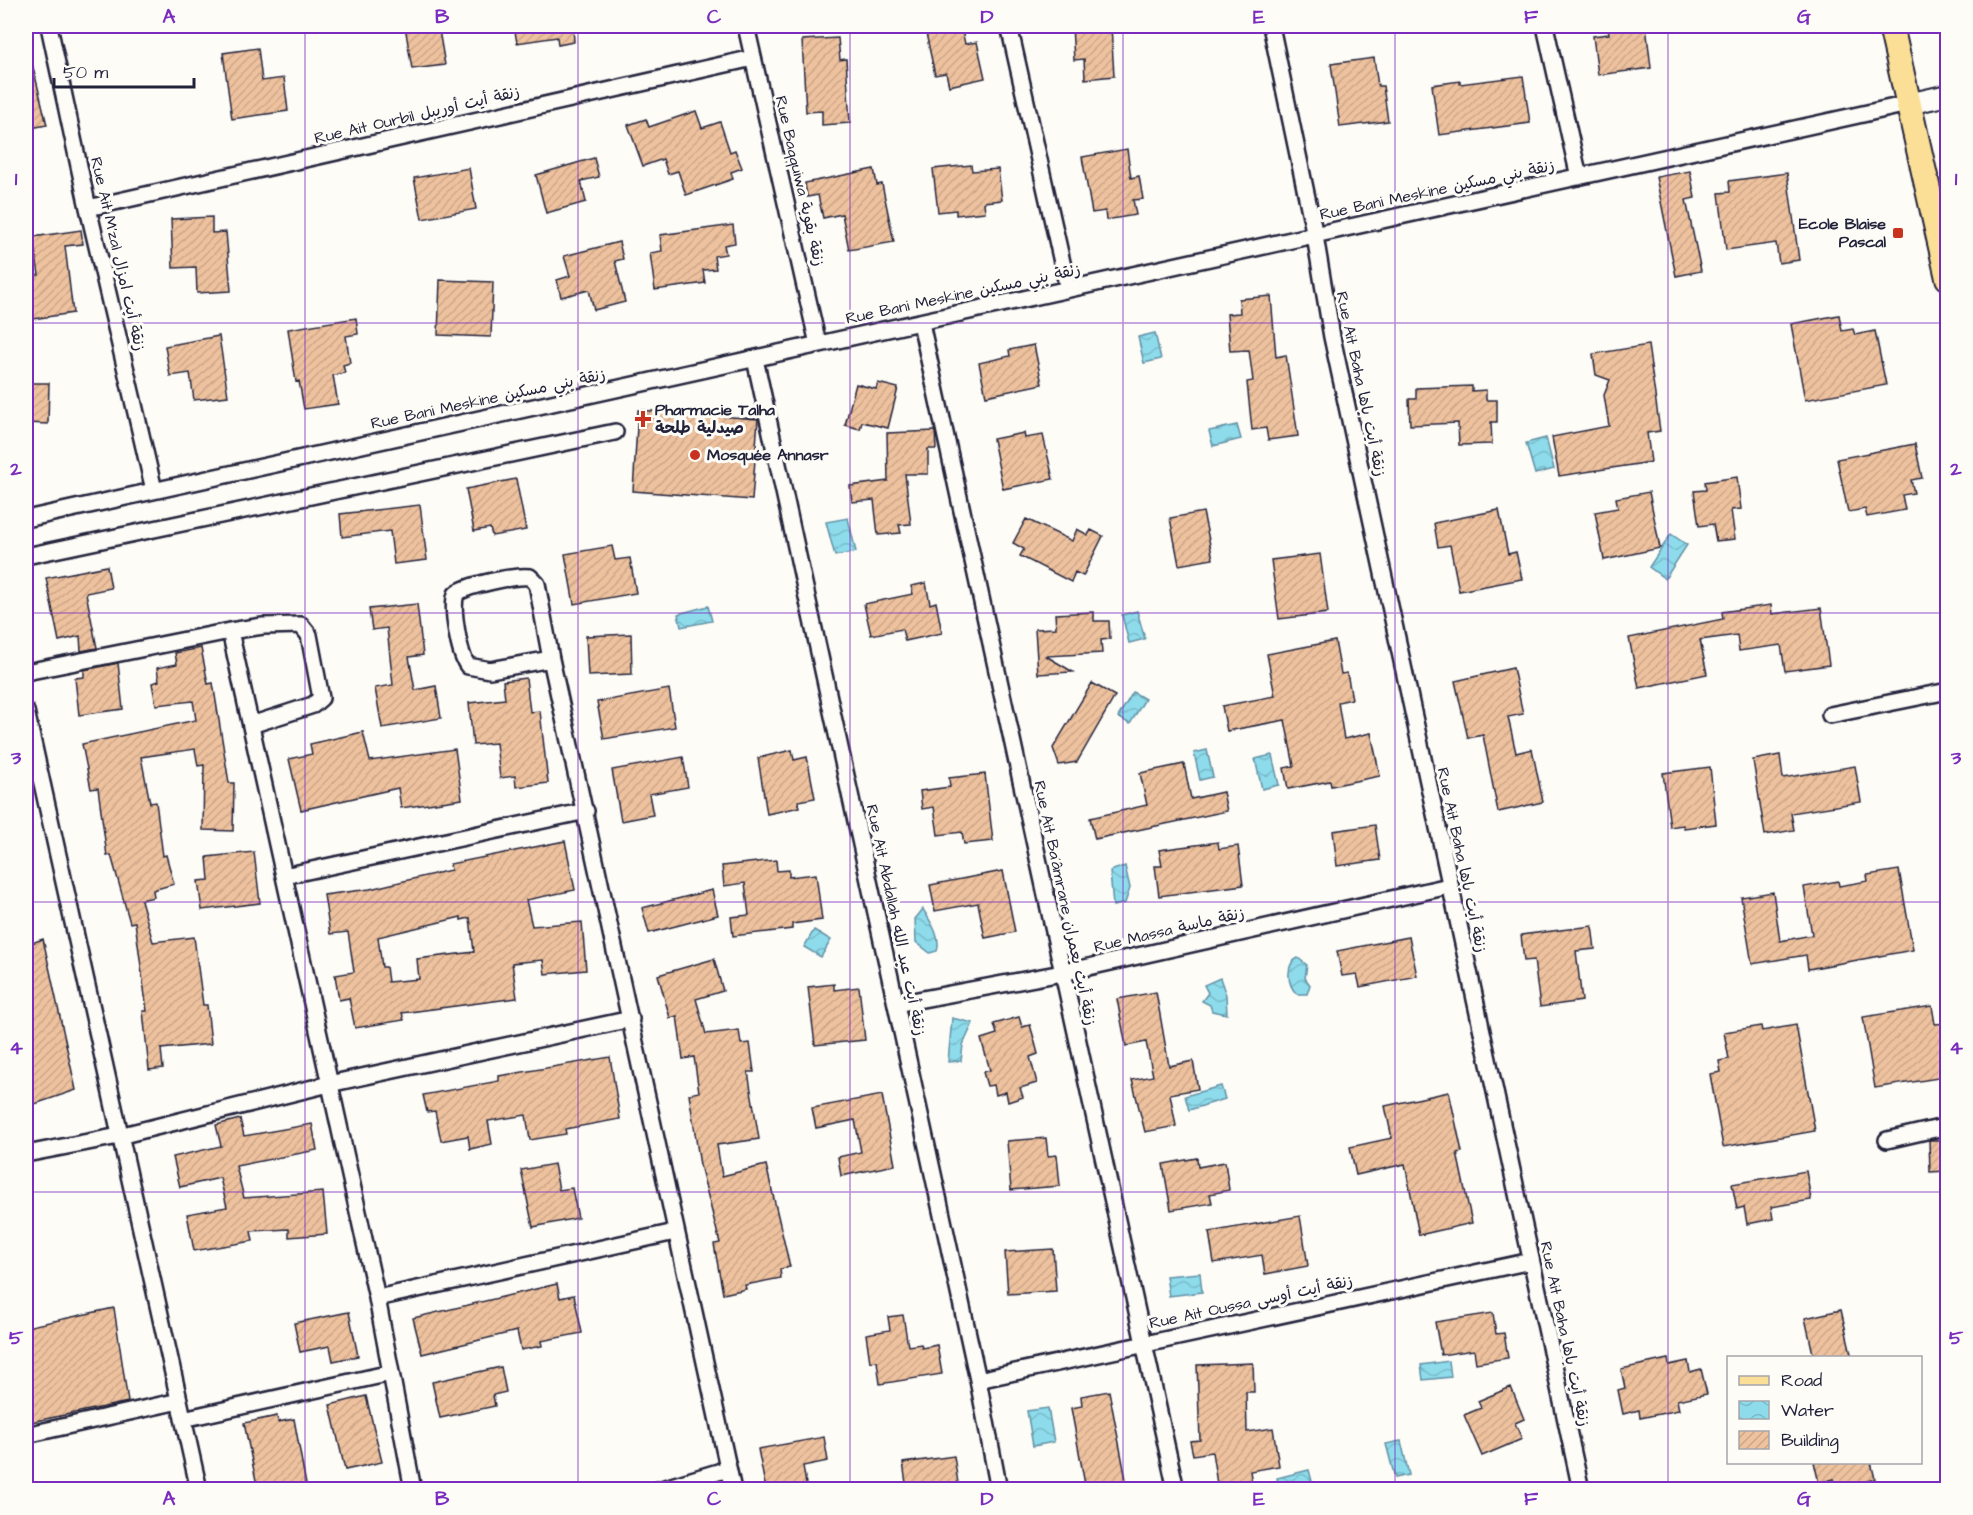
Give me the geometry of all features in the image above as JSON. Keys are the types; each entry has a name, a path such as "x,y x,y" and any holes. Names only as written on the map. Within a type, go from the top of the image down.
{"main road":[{"path":"1891,26 1947,278"}],"street":[{"name":"Rue Ait M'zal زنقة أيت امزال","path":"49,26 88,208 154,490"},
{"name":"Rue Baqquiwa زنقة بقوية","path":"746,26 818,344"},
{"path":"1009,26 1068,289"},
{"path":"1271,26 1315,236"},
{"path":"1545,26 1579,177"},
{"name":"Rue Ait Ourbil زنقة أيت أوريبل","path":"88,208 753,58"},
{"path":"1908,104 1947,95"},
{"name":"Rue Bani Meskine زنقة بني مسكين","path":"26,519 1908,104"},
{"name":"Rue Ait Baha زنقة أيت باها","path":"1315,236 1332,337 1581,1490"},
{"name":"Rue Ait Ba´âmrane زنقة أيت بعمران","path":"921,323 1176,1490"},
{"name":"Rue Ait Abdallah زنقة أيت عبد الله","path":"755,359 978,1380 999,1490"},
{"path":"26,556 615,432"},
{"path":"551,659 490,670 468,666 462,655 454,603 456,594 465,588 519,577 535,580 675,1232 733,1490"},
{"path":"26,672 230,631 290,624 301,625 309,635 321,692 318,702 251,725"},
{"path":"230,631 377,1298 413,1490"},
{"path":"1830,715 1947,691"},
{"path":"26,711 199,1490"},
{"path":"284,876 586,811"},
{"name":"Rue Massa زنقة ماسة","path":"896,1004 1062,973 1449,886"},
{"path":"26,1154 119,1136 329,1084 631,1019"},
{"path":"1887,1140 1947,1126"},
{"path":"377,1298 675,1232"},
{"name":"Rue Ait Oussa زنقة أيت أوسى","path":"978,1380 1531,1262"},
{"path":"183,1419 391,1372"},
{"path":"26,1435 179,1401"},
{"path":"658,1490 728,1469"}],"water":[{"path":"1155,333 1161,359 1144,363 1138,337"},
{"path":"1237,425 1241,439 1213,446 1209,431"},
{"path":"1546,438 1554,469 1535,474 1526,443"},
{"path":"848,518 856,552 835,556 826,522"},
{"path":"1671,534 1687,545 1665,579 1649,567"},
{"path":"708,606 712,621 681,627 678,614"},
{"path":"1137,611 1145,639 1129,643 1122,615"},
{"path":"1133,692 1145,699 1130,724 1118,717"},
{"path":"1207,750 1213,777 1200,780 1194,753"},
{"path":"1272,755 1279,785 1262,789 1255,759"},
{"path":"1125,866 1130,888 1125,903 1113,906 1110,871"},
{"path":"923,909 938,940 937,951 930,953 916,942 915,919"},
{"path":"814,930 831,940 821,957 804,947"},
{"path":"1298,958 1307,965 1305,978 1310,985 1307,994 1297,994 1289,980 1291,965"},
{"path":"1220,978 1226,995 1227,1014 1212,1011 1210,1005 1202,1001 1208,993 1204,985"},
{"path":"952,1018 973,1023 963,1045 961,1061 948,1062"},
{"path":"1221,1086 1225,1099 1189,1110 1185,1096"},
{"path":"1200,1273 1202,1292 1169,1296 1166,1276"},
{"path":"1449,1361 1451,1377 1423,1380 1421,1365"},
{"path":"1048,1408 1054,1442 1033,1446 1027,1411"},
{"path":"1401,1441 1409,1475 1395,1478 1386,1444"},
{"path":"1309,1470 1314,1489 1279,1489 1277,1478"}],"building":[{"path":"405,26 433,26 434,30 439,30 445,65 412,69"},
{"path":"514,26 573,26 574,42 558,45 557,37 517,43"},
{"path":"939,26 961,26 965,44 977,42 985,78 949,86 946,73 935,75 926,33 940,30"},
{"path":"1072,26 1111,26 1114,76 1085,79 1084,59 1074,60"},
{"path":"1608,26 1646,26 1651,68 1598,75 1593,36 1609,34"},
{"path":"838,38 840,60 846,59 850,123 822,125 822,111 806,112 802,40"},
{"path":"258,48 262,81 284,78 288,111 232,119 223,53"},
{"path":"1374,58 1378,86 1383,86 1388,121 1340,127 1331,64"},
{"path":"31,59 47,125 26,129 26,60"},
{"path":"1523,76 1530,123 1439,135 1432,85"},
{"path":"696,111 702,128 720,122 730,152 735,150 742,168 731,172 733,179 686,195 678,171 668,174 663,159 643,166 628,125 646,119 649,127"},
{"path":"1127,149 1131,178 1139,176 1143,199 1133,200 1136,215 1106,220 1105,211 1092,213 1082,157"},
{"path":"594,158 599,177 581,181 586,202 546,213 536,175"},
{"path":"971,165 972,171 998,169 1002,200 984,202 985,212 956,215 956,210 938,212 933,169"},
{"path":"469,168 476,209 422,219 414,178"},
{"path":"874,169 877,185 882,184 894,242 849,250 842,214 823,218 818,195 807,197 805,183"},
{"path":"1690,171 1695,198 1686,200 1701,271 1676,276 1656,177"},
{"path":"1787,173 1799,260 1779,263 1776,243 1726,250 1719,193 1730,192 1729,181"},
{"path":"212,217 212,233 226,232 231,291 197,293 196,267 173,268 171,219"},
{"path":"733,225 735,243 724,245 726,254 714,256 716,269 703,270 705,283 655,290 650,253 662,251 660,235"},
{"path":"81,230 83,244 65,246 73,313 33,319 27,277 39,275 33,237"},
{"path":"619,242 623,259 615,261 625,302 594,310 589,290 561,297 557,280 570,276 564,256"},
{"path":"440,280 493,282 491,337 438,335"},
{"path":"1271,296 1276,357 1286,355 1298,436 1268,440 1266,428 1252,430 1247,382 1253,381 1249,350 1230,351 1227,314 1240,313 1239,299"},
{"path":"1839,315 1842,331 1853,329 1855,335 1875,331 1886,385 1805,400 1791,324"},
{"path":"356,318 358,334 346,336 350,363 343,365 345,373 333,375 338,404 304,409 299,381 296,382 288,329"},
{"path":"219,336 228,396 194,400 190,373 170,376 165,346"},
{"path":"1034,345 1042,384 986,396 979,363 1010,356 1009,350"},
{"path":"1648,345 1660,431 1647,433 1651,462 1559,476 1552,437 1609,426 1604,395 1610,380 1596,375 1593,354"},
{"path":"26,383 49,383 48,424 26,423"},
{"path":"878,383 898,388 888,428 862,422 860,429 845,425 856,384 876,389"},
{"path":"1472,386 1472,391 1486,390 1486,400 1497,400 1497,422 1491,422 1492,444 1459,445 1458,423 1410,425 1409,399 1416,399 1416,388"},
{"name":"Mosquée Annasr","path":"638,410 758,419 752,500 633,491"},
{"path":"935,431 936,449 928,449 928,474 905,474 911,524 899,525 901,533 878,535 874,500 852,502 850,486 888,481 887,433"},
{"path":"1024,433 1025,438 1043,435 1053,479 1003,489 993,439"},
{"path":"1915,444 1922,478 1911,480 1914,493 1902,495 1905,510 1867,517 1865,509 1848,512 1837,459"},
{"path":"1737,477 1741,509 1731,510 1735,539 1716,541 1713,524 1699,526 1694,491 1706,490 1705,482"},
{"path":"516,479 526,530 492,536 490,528 474,531 466,489"},
{"path":"1649,492 1660,548 1604,560 1595,512 1618,508 1616,498"},
{"path":"420,505 427,560 394,564 390,531 342,537 340,514"},
{"path":"1499,510 1508,554 1516,552 1522,579 1459,591 1450,545 1438,547 1434,523"},
{"path":"1203,512 1213,559 1179,565 1170,518"},
{"path":"1026,519 1072,541 1077,529 1088,535 1091,530 1103,536 1083,576 1075,572 1071,582 1020,556 1024,549 1013,543"},
{"path":"612,546 615,560 630,558 636,593 574,604 565,554"},
{"path":"1320,554 1328,613 1279,619 1271,560"},
{"path":"107,566 111,588 86,593 97,648 81,651 80,636 59,641 46,578"},
{"path":"926,583 930,604 936,602 942,633 905,641 902,629 871,635 864,604 913,594 911,586"},
{"path":"417,604 423,655 409,657 415,690 436,686 441,718 382,728 375,688 393,685 387,628 372,630 369,609"},
{"path":"1771,605 1772,614 1821,608 1829,665 1785,671 1781,645 1739,651 1737,635 1700,640 1707,674 1639,688 1629,638 1723,619 1722,612"},
{"path":"1094,612 1094,621 1109,621 1110,639 1101,640 1102,653 1046,656 1073,672 1038,674 1035,629 1056,628 1055,614"},
{"path":"631,634 632,674 588,676 586,636"},
{"path":"1335,641 1341,674 1347,673 1352,699 1338,702 1344,739 1371,733 1380,776 1331,786 1330,781 1288,789 1284,768 1294,766 1285,720 1227,731 1222,706 1275,696 1267,654"},
{"path":"201,648 208,684 213,683 229,783 234,783 233,831 203,830 204,765 198,766 195,749 141,757 150,803 156,802 163,856 166,855 174,884 153,890 154,897 141,900 153,942 194,937 203,1005 207,1005 211,1044 161,1049 163,1068 149,1070 143,1011 147,1011 135,922 130,923 111,855 107,856 98,788 91,789 82,744 196,720 193,701 156,705 152,683 159,681 157,668 177,664 175,653"},
{"path":"118,663 123,709 79,715 75,678 84,677 84,670"},
{"path":"1513,668 1523,714 1508,717 1516,753 1532,749 1543,802 1498,812 1483,735 1468,738 1455,681"},
{"path":"526,678 530,712 540,711 548,783 516,787 515,776 500,778 496,743 473,745 469,703 505,699 503,681"},
{"path":"1092,683 1115,696 1077,762 1059,765 1053,748"},
{"path":"669,689 675,727 604,739 597,702"},
{"path":"363,732 370,761 455,749 462,799 401,808 398,788 301,810 289,759 312,754 310,744"},
{"path":"792,750 794,760 807,757 815,798 798,801 800,807 767,814 758,758"},
{"path":"1780,755 1783,778 1855,766 1861,802 1791,813 1794,830 1765,835 1753,760"},
{"path":"683,757 688,787 649,794 653,815 621,821 612,770"},
{"path":"1184,764 1191,799 1223,792 1227,811 1095,839 1090,818 1147,805 1140,773"},
{"path":"1710,767 1716,824 1684,828 1683,825 1670,827 1663,773"},
{"path":"985,774 993,841 964,844 962,832 938,835 934,807 922,809 920,791 950,787 949,778"},
{"path":"1375,825 1380,860 1337,866 1333,831"},
{"path":"565,841 575,890 526,900 532,926 582,922 586,970 545,974 543,960 512,963 517,998 402,1013 404,1020 355,1028 349,998 339,1000 335,975 354,972 348,932 330,934 324,895 370,889 451,870 450,864","holes":["461,917 461,920 470,918 474,952 417,959 419,979 388,982 386,967 382,967 378,937"]},
{"path":"1218,842 1219,849 1238,846 1243,885 1159,896 1155,866 1162,866 1159,850"},
{"path":"254,852 260,903 202,910 198,881 209,880 207,857"},
{"path":"776,860 777,871 789,870 789,877 816,874 822,920 792,924 792,929 733,936 731,917 749,915 745,883 724,886 722,866"},
{"path":"1899,870 1913,950 1808,969 1806,955 1752,964 1741,897 1773,892 1780,941 1812,935 1804,887 1838,881 1839,886 1868,881 1867,875"},
{"path":"1003,871 1015,932 985,938 978,903 935,911 930,885"},
{"path":"712,890 718,915 649,933 642,908"},
{"path":"1592,926 1595,949 1576,951 1582,1001 1540,1007 1534,960 1524,961 1521,935"},
{"path":"1409,937 1417,976 1360,987 1357,974 1342,976 1337,951"},
{"path":"43,939 76,1090 26,1107 26,945"},
{"path":"714,959 723,991 696,999 706,1034 739,1030 741,1044 750,1043 754,1072 748,1072 759,1139 717,1145 722,1176 766,1165 790,1267 780,1269 781,1278 745,1285 746,1289 723,1294 714,1244 720,1243 700,1165 689,1094 699,1092 694,1057 683,1059 677,1016 670,1018 658,975"},
{"path":"834,984 834,990 859,987 865,1040 815,1045 808,987"},
{"path":"1156,992 1169,1066 1193,1061 1198,1089 1170,1094 1176,1126 1145,1132 1132,1080 1153,1076 1146,1042 1126,1046 1117,999"},
{"path":"1932,1006 1935,1024 1947,1023 1947,1057 1942,1058 1945,1077 1875,1088 1863,1017"},
{"path":"1019,1017 1022,1027 1030,1025 1033,1035 1038,1054 1030,1057 1037,1083 1020,1088 1023,1097 1008,1102 1006,1092 996,1095 994,1085 987,1086 983,1072 990,1070 981,1039 997,1034 994,1024"},
{"path":"1796,1025 1815,1131 1723,1147 1710,1074 1721,1072 1719,1061 1729,1059 1724,1032 1761,1026 1762,1031"},
{"path":"610,1057 620,1119 565,1129 566,1134 530,1140 526,1115 488,1121 492,1144 470,1149 468,1136 441,1141 435,1111 427,1112 423,1095 499,1081 499,1076"},
{"path":"1449,1092 1462,1152 1457,1153 1472,1223 1419,1235 1405,1164 1356,1175 1350,1147 1392,1138 1385,1106"},
{"path":"882,1095 895,1165 841,1176 838,1157 861,1152 855,1120 816,1128 812,1108"},
{"path":"240,1119 244,1136 312,1124 317,1150 236,1166 244,1198 323,1192 327,1234 289,1237 289,1229 251,1231 253,1241 194,1251 187,1214 227,1207 220,1178 180,1187 173,1157 221,1146 216,1125"},
{"path":"1046,1138 1048,1156 1057,1155 1060,1186 1011,1190 1007,1141"},
{"path":"1929,1140 1947,1140 1947,1171 1930,1172"},
{"path":"1197,1158 1198,1167 1225,1162 1229,1190 1210,1194 1212,1203 1171,1210 1163,1164"},
{"path":"554,1164 559,1190 572,1188 578,1218 533,1227 521,1170"},
{"path":"1806,1171 1811,1200 1771,1207 1773,1219 1747,1224 1744,1207 1737,1209 1732,1184"},
{"path":"1300,1216 1308,1266 1265,1274 1262,1255 1214,1263 1209,1232"},
{"path":"1053,1249 1056,1291 1008,1294 1005,1252"},
{"path":"557,1284 560,1298 574,1295 582,1333 541,1341 542,1346 521,1350 517,1331 422,1354 413,1318"},
{"path":"114,1308 128,1402 26,1423 26,1327"},
{"path":"1841,1310 1852,1356 1814,1356 1805,1318"},
{"path":"349,1312 358,1356 333,1361 330,1346 300,1352 294,1323"},
{"path":"1493,1313 1496,1334 1504,1333 1508,1358 1476,1363 1474,1350 1441,1355 1435,1322"},
{"path":"903,1315 908,1346 921,1344 922,1348 937,1345 942,1374 880,1384 877,1361 870,1362 866,1334 890,1330 888,1317"},
{"path":"1668,1359 1669,1365 1688,1361 1690,1372 1701,1369 1707,1394 1677,1400 1679,1410 1640,1418 1639,1410 1623,1414 1618,1390 1625,1388 1621,1369"},
{"path":"1253,1363 1254,1392 1246,1392 1247,1432 1273,1428 1279,1466 1250,1471 1253,1490 1218,1490 1212,1452 1193,1455 1190,1441 1200,1440 1197,1365"},
{"path":"501,1367 506,1392 493,1395 495,1406 440,1418 432,1382"},
{"path":"1511,1387 1524,1419 1515,1423 1522,1439 1482,1456 1464,1415 1481,1408 1478,1401"},
{"path":"1109,1391 1128,1490 1086,1490 1071,1408 1082,1406 1081,1396"},
{"path":"366,1396 382,1462 345,1470 330,1405"},
{"path":"277,1416 278,1422 294,1419 307,1490 258,1490 244,1423"},
{"path":"824,1437 828,1461 803,1466 807,1490 766,1490 758,1449"},
{"path":"954,1456 959,1490 907,1490 903,1463"},
{"path":"1814,1464 1871,1464 1875,1479 1837,1489 1834,1479 1819,1483"}],"place":[{"name":"Ecole Blaise Pascal","path":"1898,233"},
{"name":"Pharmacie Talha صيدلية طلحة","path":"643,419"},
{"name":"Mosquée Annasr","path":"695,455"}]}
